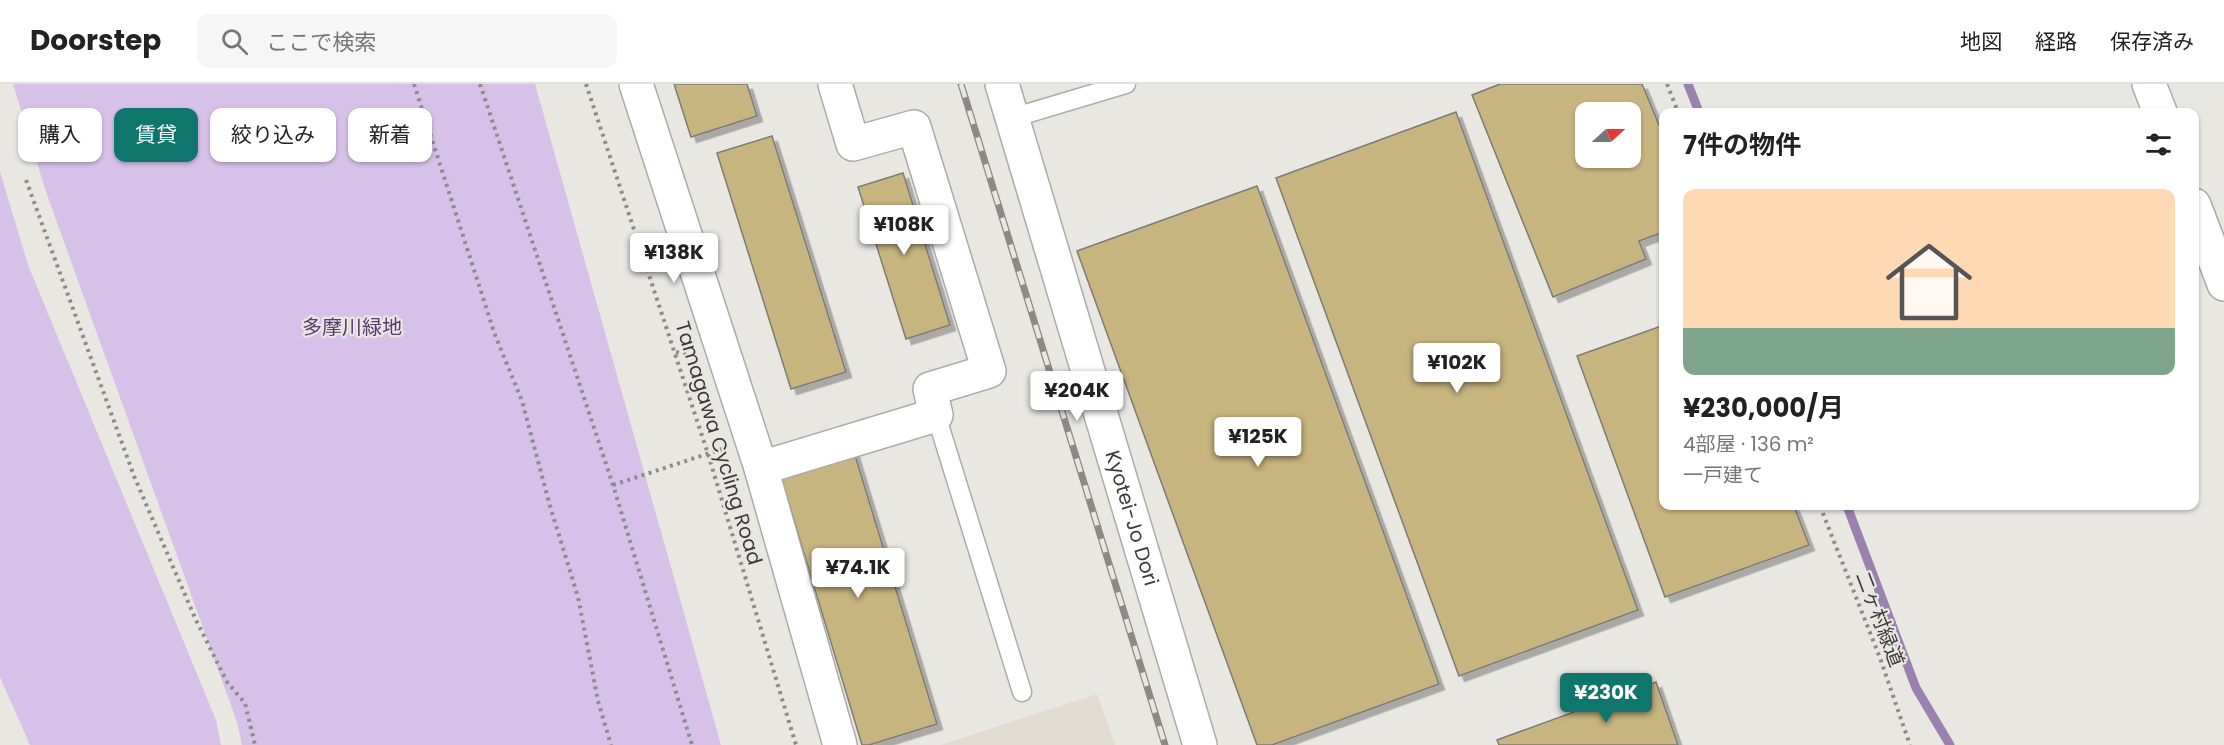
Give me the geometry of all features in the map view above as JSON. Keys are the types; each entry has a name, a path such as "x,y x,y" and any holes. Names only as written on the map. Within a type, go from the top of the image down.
{"street":[{"path":"636,84 761,468 840,745"},
{"path":"761,468 936,414 930,389 989,371 914,127 853,144 835,84"},
{"name":"Kyotei-Jo Dori","path":"1002,84 1200,745"},
{"path":"2149,84 2158,108"},
{"path":"2199,213 2217,243 2224,284"}],"lane":[{"path":"1012,118 1126,84"},
{"path":"936,414 1022,692"}],"path":[{"path":"414,84 495,335 522,401 550,506 578,597 598,701 611,745"},
{"path":"480,84 614,485 692,745"},
{"name":"Tamagawa Cycling Road","path":"586,84 708,454 796,745"},
{"path":"1667,84 1676,108"},
{"path":"26,180 134,476 195,618 227,682 245,703 255,745"},
{"path":"614,485 708,454"},
{"name":"二ヶ村緑道","path":"1822,510 1880,658 1910,745"}],"shaded area":[{"path":"1097,694 1115,745 941,745"}],"green space":[{"name":"多摩川緑地","path":"13,84 535,84 721,745 242,745 237,722 37,162 102,162 102,108 20,108"},
{"path":"0,172 28,265 216,720 221,745 30,745 0,677"}],"building":[{"path":"674,84 747,84 757,116 691,137"},
{"path":"1500,84 1642,84 1659,125 1659,234 1639,241 1646,259 1553,297 1472,95"},
{"path":"1456,112 1638,610 1459,676 1276,178"},
{"path":"772,136 846,372 791,389 717,153"},
{"path":"903,173 950,325 906,339 858,187"},
{"path":"1257,186 1439,684 1272,745 1257,745 1077,251"},
{"path":"1659,327 1659,510 1796,510 1809,545 1665,597 1577,356"},
{"path":"854,452 937,724 869,745 862,745 780,474"},
{"path":"1656,682 1678,745 1499,745 1497,740"}],"waterway":[{"path":"1688,84 1697,108"},
{"path":"1849,510 1916,688 1950,745"}],"railway":[{"path":"961,84 1165,745"}]}
